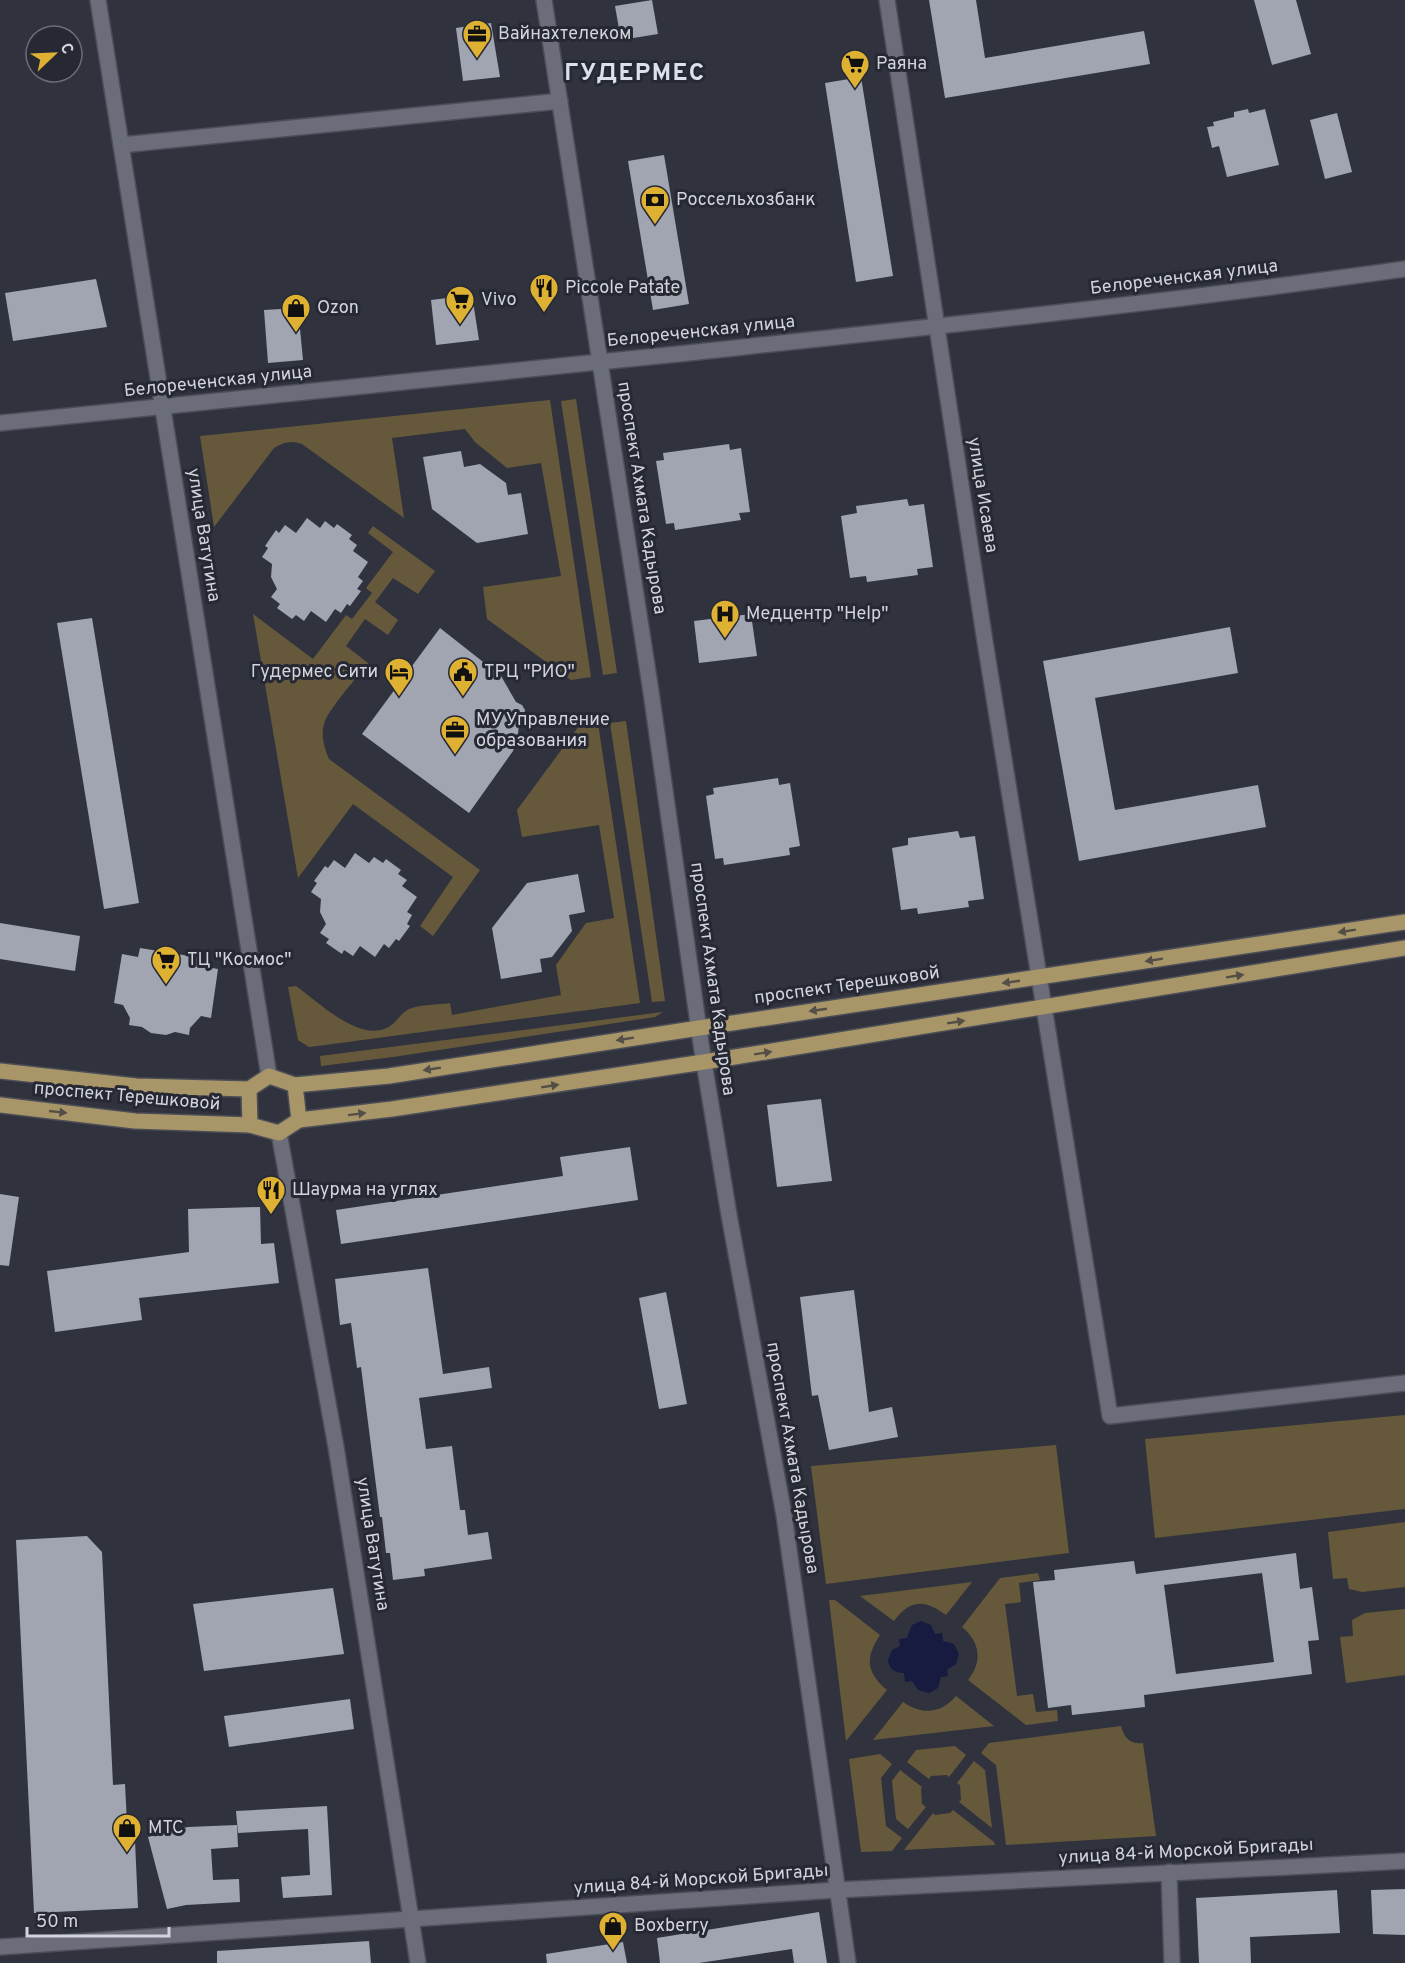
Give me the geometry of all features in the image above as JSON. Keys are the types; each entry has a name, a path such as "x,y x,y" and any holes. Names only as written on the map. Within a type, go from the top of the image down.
{"main road":[{"name":"проспект Терешковой","path":"295,1085 389,1076 1405,922"},
{"path":"299,1120 295,1085 269,1076 249,1089 250,1125 279,1133 299,1120 392,1109 704,1062 1042,1001 1405,948"},
{"name":"проспект Терешковой","path":"0,1071 136,1086 249,1089"},
{"name":"проспект Терешковой","path":"0,1105 135,1121 250,1125"}],"street":[{"name":"улица Ватутина","path":"98,0 269,1076"},
{"name":"проспект Ахмата Кадырова","path":"544,0 601,362 701,1044 729,1215 784,1515 848,1963"},
{"name":"улица Исаева","path":"887,0 1038,978 1110,1416 1405,1383"},
{"path":"121,145 560,101"},
{"name":"Белореченская улица","path":"0,423 936,327 1258,290 1405,269"},
{"name":"улица Ватутина","path":"279,1133 336,1447 413,1920 418,1963"},
{"name":"улица 84-й Морской Бригады","path":"0,1947 837,1890 1405,1861"},
{"path":"1169,1872 1172,1963"}],"shaded area":[{"path":"576,399 617,673 603,675 561,401"},
{"path":"550,400 591,677 571,680 487,619 483,587 561,576 541,463 507,468 475,442 465,429 392,438 404,518 302,444 291,442 274,448 214,527 200,436"},
{"path":"373,526 435,571 418,594 393,578 375,602 398,620 388,635 365,619 346,646 368,663 328,715 323,740 329,759 480,870 433,936 420,926 453,877 353,804 298,878 253,614 313,659 346,615 352,619 372,593 366,588 393,552 368,533"},
{"path":"626,721 665,1001 652,1002 610,723"},
{"path":"598,723 640,1003 309,1047 298,1040 288,987 296,986 338,1017 362,1029 373,1031 388,1027 406,1011 419,1006 450,1003 452,1015 561,995 556,965 586,923 614,918 599,825 522,837 517,810 579,726"},
{"path":"663,1012 655,1017 321,1066 320,1056"},
{"path":"1405,1415 1405,1509 1155,1538 1145,1439"},
{"path":"1056,1445 1069,1553 826,1584 811,1466"},
{"path":"1405,1522 1405,1587 1362,1592 1349,1589 1347,1578 1333,1579 1328,1532"},
{"path":"1038,1573 1040,1580 1019,1583 1021,1602 1005,1604 1017,1696 1033,1694 1036,1712 1057,1710 1058,1721 1026,1725 968,1680 976,1666 977,1652 973,1639 962,1627 1000,1578"},
{"path":"972,1582 946,1615 931,1606 918,1604 906,1609 894,1621 860,1596"},
{"path":"829,1600 835,1600 880,1635 872,1651 870,1664 875,1677 887,1690 846,1741"},
{"path":"1405,1609 1405,1675 1346,1683 1340,1637 1353,1636 1352,1620 1365,1613"},
{"path":"956,1696 994,1726 873,1740 903,1702 917,1709 931,1711 944,1706"},
{"path":"1121,1726 1129,1740 1143,1743 1156,1836 1006,1845 996,1765 981,1753 989,1743"},
{"path":"955,1746 966,1755 949,1777 947,1775 931,1776 929,1779 907,1762 916,1750"},
{"path":"880,1754 892,1764 881,1778 886,1826 902,1838 892,1851 861,1852 849,1759"},
{"path":"974,1761 985,1770 992,1828 959,1802 961,1800 960,1785 957,1783"},
{"path":"900,1770 922,1787 922,1804 926,1807 908,1829 896,1819 892,1781"},
{"path":"953,1810 995,1845 904,1850 933,1813 935,1815 950,1813"}],"water":[{"path":"921,1621 931,1625 935,1634 942,1633 943,1641 954,1644 959,1654 956,1664 947,1670 948,1676 941,1677 938,1688 929,1693 918,1690 912,1681 905,1682 904,1673 893,1670 888,1660 892,1650 900,1646 899,1639 907,1638 912,1625"}],"building":[{"path":"652,0 658,34 621,40 615,6"},
{"path":"929,0 976,0 985,58 1144,31 1150,64 945,98"},
{"path":"1254,0 1296,0 1311,54 1272,65"},
{"path":"491,23 500,77 463,81 456,28"},
{"path":"861,77 893,276 856,282 825,83"},
{"path":"1248,109 1249,113 1265,109 1279,165 1227,177 1219,146 1212,148 1207,127 1214,126 1213,122 1234,117 1234,112"},
{"path":"1337,113 1352,172 1325,179 1310,120"},
{"path":"664,155 689,304 653,310 628,161"},
{"path":"96,279 107,327 13,341 5,293"},
{"path":"472,295 479,340 436,345 431,300"},
{"path":"298,308 303,360 268,363 264,310"},
{"path":"729,444 730,450 741,448 750,512 739,513 741,520 675,530 674,523 666,524 656,461 664,460 663,453"},
{"path":"461,451 464,467 480,464 506,483 508,495 521,493 528,534 477,543 432,509 423,457"},
{"path":"907,499 909,506 924,504 933,567 917,569 918,575 867,582 866,576 850,578 841,516 857,513 856,506"},
{"path":"307,518 320,528 325,521 334,528 337,524 352,535 349,539 357,545 353,551 368,562 358,577 363,581 357,589 361,591 350,606 347,604 341,613 335,609 326,622 311,611 304,621 296,615 292,619 277,608 280,604 271,597 277,589 271,577 272,564 262,557 268,548 265,546 276,530 279,533 285,525 296,533"},
{"name":"Медцентр \"Help\"","path":"751,614 757,656 699,663 694,621"},
{"path":"92,618 139,903 104,909 57,623"},
{"path":"1230,627 1238,673 1095,698 1115,810 1258,785 1266,827 1079,861 1043,661"},
{"path":"440,628 501,676 516,702 525,710 524,716 519,721 518,736 513,751 469,813 362,734"},
{"path":"778,778 779,785 790,783 800,846 789,848 790,855 724,865 723,858 715,859 706,796 714,794 713,788"},
{"path":"958,831 960,838 975,836 984,899 968,901 969,907 918,914 917,908 901,910 892,848 908,845 908,838"},
{"path":"355,853 369,863 374,857 383,863 386,859 401,870 398,874 407,880 402,886 417,897 407,912 412,915 407,924 410,926 399,941 396,939 389,948 384,944 375,957 360,946 353,956 344,950 342,954 326,943 329,939 320,933 326,924 320,912 321,899 311,892 317,883 314,881 325,866 328,868 334,860 345,868"},
{"path":"578,874 585,912 569,915 572,931 552,957 540,959 542,972 501,979 492,928 527,883"},
{"path":"0,923 80,936 75,971 0,959"},
{"path":"140,948 202,958 201,966 218,969 211,1018 201,1016 190,1028 189,1035 175,1032 166,1035 151,1033 142,1027 129,1025 130,1018 123,1005 114,1003 122,954 138,957"},
{"path":"821,1099 832,1181 777,1187 767,1105"},
{"path":"630,1147 638,1200 341,1244 336,1210 563,1176 560,1157"},
{"path":"0,1194 19,1197 9,1266 0,1265"},
{"path":"260,1207 261,1244 274,1243 279,1283 139,1298 142,1320 55,1332 47,1271 189,1252 188,1209"},
{"path":"428,1268 443,1374 489,1367 492,1388 419,1398 426,1449 452,1446 460,1510 465,1510 468,1535 488,1532 492,1559 424,1569 425,1576 393,1580 390,1553 386,1553 382,1517 380,1517 361,1367 357,1368 351,1323 340,1325 335,1279"},
{"path":"854,1290 869,1412 892,1407 898,1437 829,1450 818,1395 812,1396 800,1297"},
{"path":"666,1292 687,1404 659,1409 639,1298"},
{"path":"87,1536 102,1552 113,1785 125,1784 128,1843 135,1841 138,1908 34,1913 16,1540"},
{"path":"1296,1553 1300,1589 1312,1587 1319,1640 1308,1641 1312,1674 1144,1695 1145,1707 1072,1715 1071,1705 1048,1708 1033,1582 1055,1580 1054,1570 1134,1561 1136,1574","holes":["1262,1573 1274,1662 1176,1674 1164,1585"]},
{"path":"333,1588 344,1654 204,1671 193,1604"},
{"path":"350,1699 354,1729 229,1747 224,1716"},
{"path":"327,1806 332,1895 283,1898 281,1877 310,1875 308,1829 238,1833 236,1811"},
{"path":"237,1825 238,1847 211,1849 213,1880 239,1879 240,1902 186,1905 167,1909 148,1837 188,1827"},
{"path":"1405,1889 1405,1935 1373,1934 1371,1890"},
{"path":"1337,1890 1340,1933 1250,1937 1251,1963 1199,1963 1196,1898"},
{"path":"819,1912 827,1963 794,1963 792,1949 699,1963 660,1963 657,1938"},
{"path":"369,1941 371,1963 217,1963 217,1951"},
{"path":"623,1942 627,1963 547,1963 546,1954"}],"place":[{"name":"Вайнахтелеком","path":"477,60"},
{"name":"Раяна","path":"855,90"},
{"name":"Россельхозбанк","path":"655,226"},
{"name":"Piccole Patate","path":"544,314"},
{"name":"Vivo","path":"460,326"},
{"name":"Ozon","path":"296,334"},
{"name":"Медцентр \"Help\"","path":"725,640"},
{"name":"Гудермес Сити","path":"399,698"},
{"name":"ТРЦ \"РИО\"","path":"463,698"},
{"name":"МУ Управление образования","path":"455,756"},
{"name":"ТЦ \"Космос\"","path":"166,986"},
{"name":"Шаурма на углях","path":"271,1216"},
{"name":"МТС","path":"127,1854"},
{"name":"Boxberry","path":"613,1952"}],"district":[{"name":"ГУДЕРМЕС","path":"635,74"}]}
